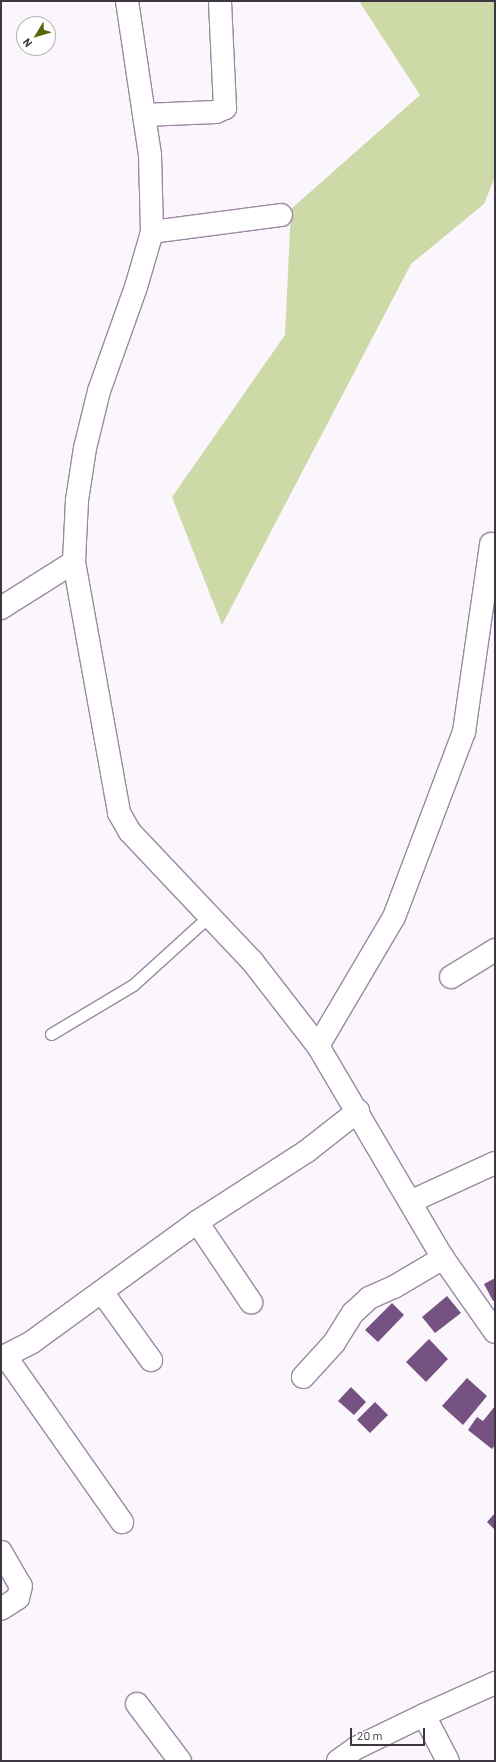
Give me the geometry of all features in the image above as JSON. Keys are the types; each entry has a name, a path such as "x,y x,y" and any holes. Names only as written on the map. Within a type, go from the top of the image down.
{"street":[{"path":"127,1 144,115 152,187 152,232 136,287 98,391 86,441 78,500 74,562 119,813 130,832 252,961 318,1046 412,1201 443,1258 495,1332"},
{"path":"144,115 216,112 225,108 227,105 220,1"},
{"path":"152,232 281,215"},
{"path":"318,1046 394,917 464,732 491,544"},
{"path":"1,608 74,562"},
{"path":"451,977 495,950"},
{"path":"122,1522 3,1358 32,1342 197,1222 307,1151 358,1111"},
{"path":"412,1201 495,1163"},
{"path":"197,1222 251,1302"},
{"path":"303,1377 334,1343 353,1313 369,1298 394,1287 443,1258"},
{"path":"102,1292 151,1360"},
{"path":"1,1552 22,1586 18,1598 1,1609"},
{"path":"338,1761 356,1748 495,1683"},
{"path":"137,1704 180,1761"},
{"path":"424,1715 448,1761"}],"lane":[{"path":"50,1034 132,985 209,916"}],"green space":[{"path":"359,1 494,1 495,177 484,204 411,264 222,625 172,497 285,335 291,209 420,95"}],"building":[{"path":"495,1278 495,1300 493,1301 484,1284"},
{"path":"447,1296 461,1313 435,1333 422,1317"},
{"path":"392,1303 404,1315 378,1342 365,1330"},
{"path":"429,1339 448,1359 426,1382 406,1362"},
{"path":"467,1378 487,1396 463,1425 442,1406"},
{"path":"351,1387 366,1402 354,1415 338,1401"},
{"path":"375,1402 388,1415 370,1433 357,1420"},
{"path":"495,1406 495,1445 492,1449 468,1430 477,1417 483,1421"},
{"path":"495,1513 495,1530 487,1522"}]}
